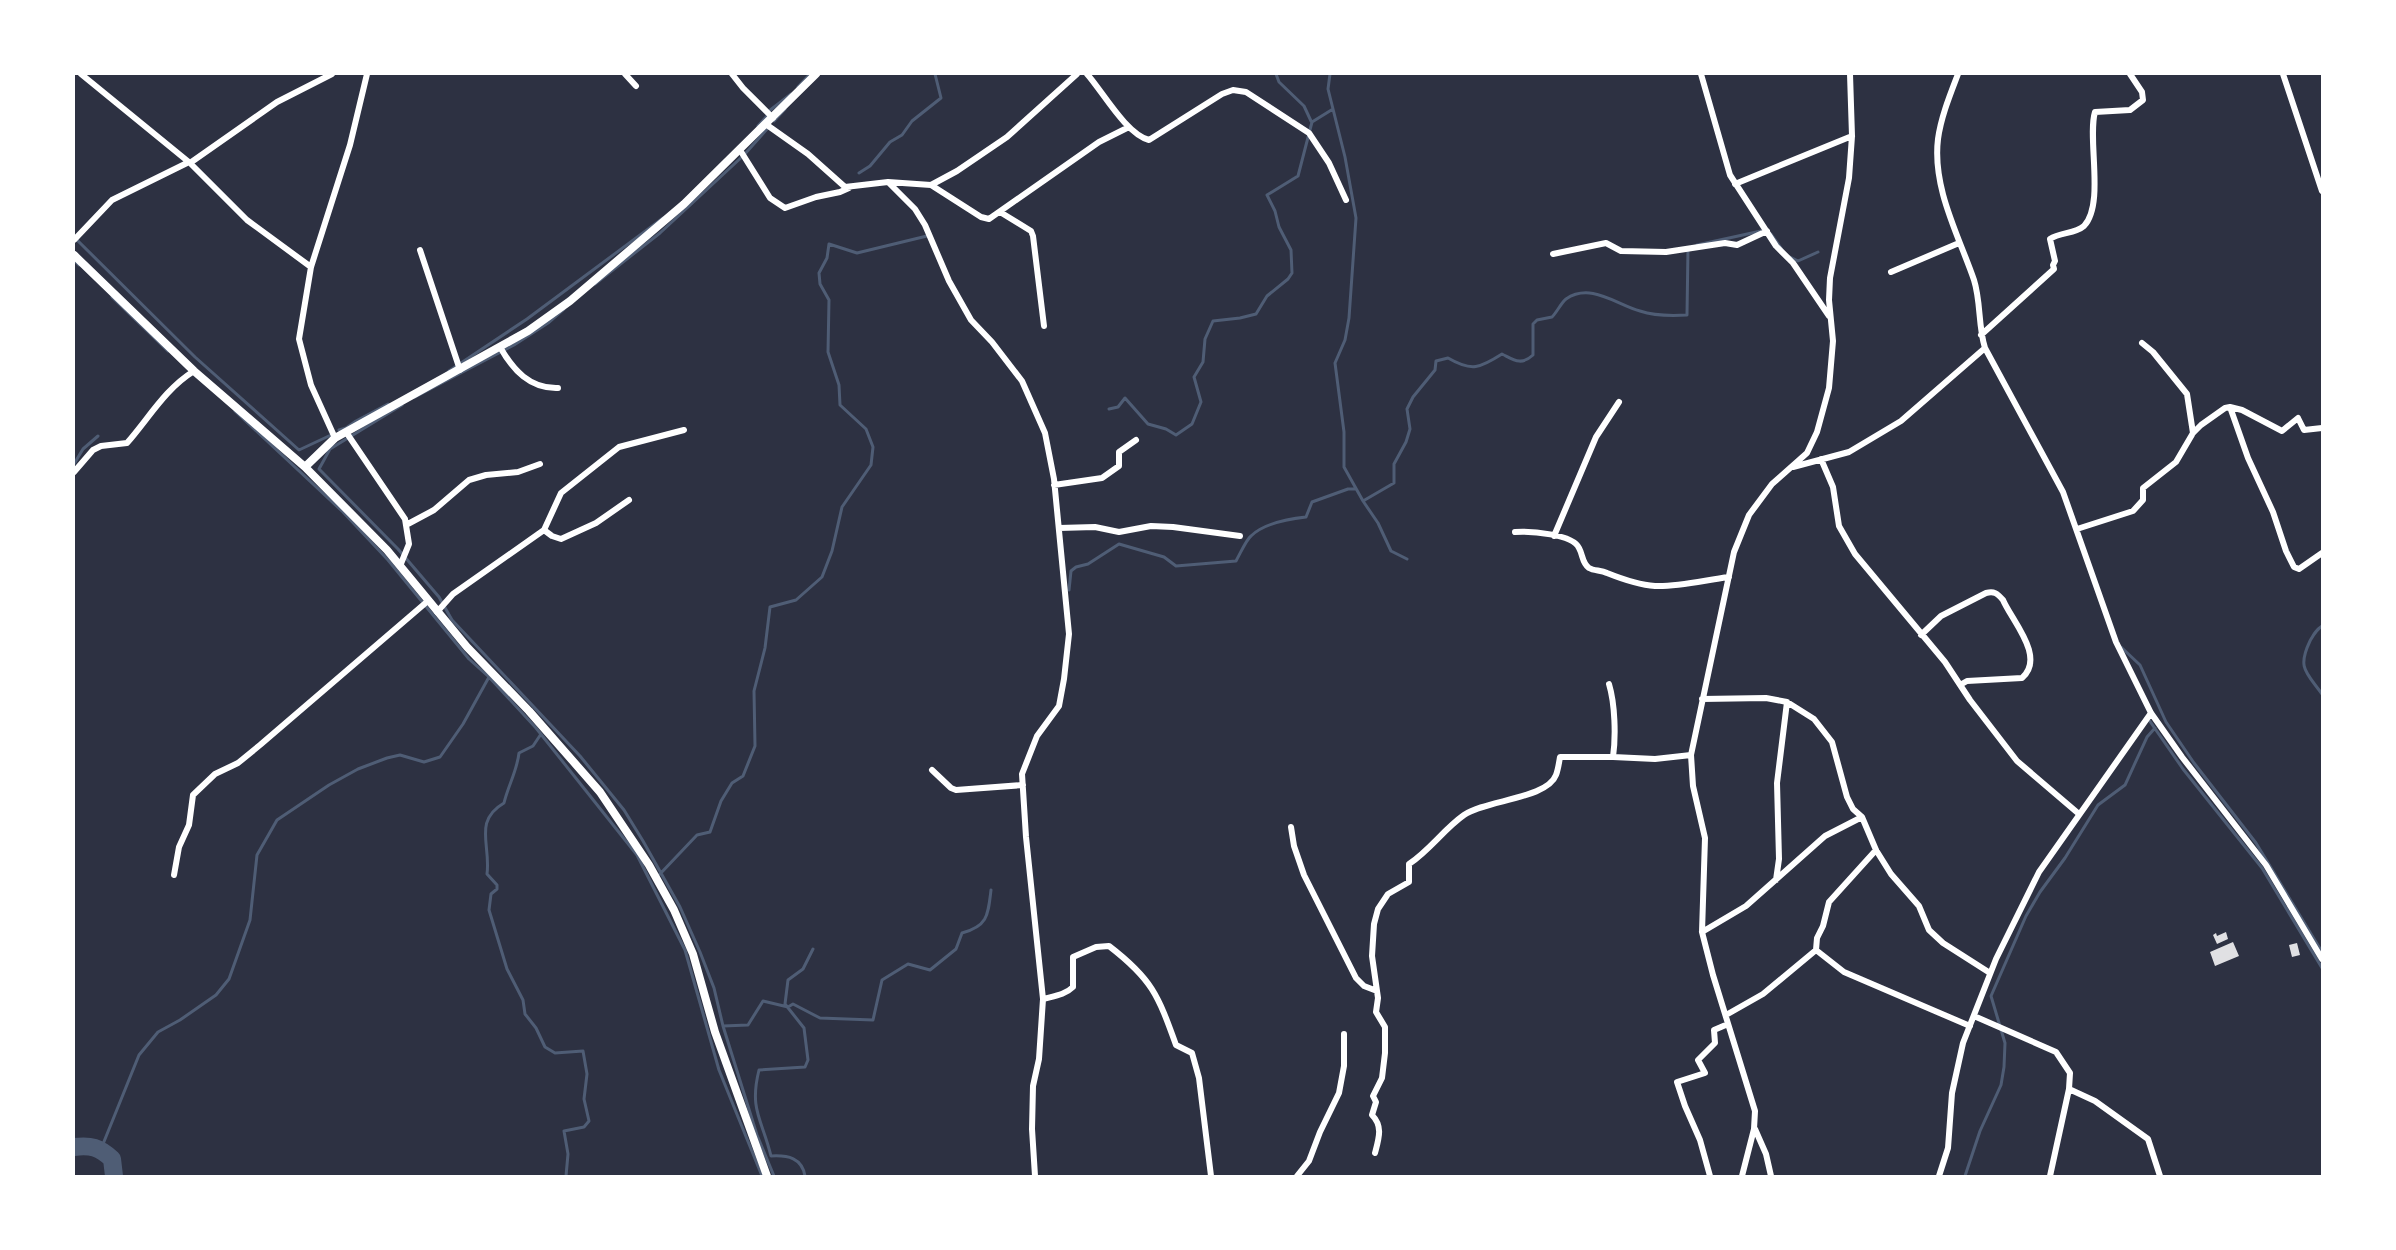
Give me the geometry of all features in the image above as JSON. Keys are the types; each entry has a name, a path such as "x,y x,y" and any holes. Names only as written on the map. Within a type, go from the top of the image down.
{"street":[{"path":"81,74 189,163 247,220 311,267"},
{"path":"74,240 112,200 189,163 277,102 332,74"},
{"path":"335,438 312,385 300,348 302,314 311,267 342,172 367,74"},
{"path":"625,74 636,86"},
{"path":"732,74 773,118"},
{"path":"305,467 335,438 528,331 596,279 684,204 816,74"},
{"path":"931,185 957,171 1007,137 1077,74"},
{"path":"1087,74 1129,127 1141,137 1151,140 1222,94 1233,90 1246,92 1309,133 1329,163 1346,200"},
{"path":"1701,74 1726,164 1735,184 1831,319"},
{"path":"1742,1176 1754,1129 1755,1112 1702,932 1705,838 1693,786 1691,755 1734,552 1749,515 1772,484 1807,453 1817,432 1831,375 1833,341 1830,278 1849,178 1852,136 1850,74"},
{"path":"1958,74 1945,110 1938,140 1938,163 1946,206 1974,282 1985,348 2063,492 2116,642 2151,713 2182,757 2266,865 2322,959"},
{"path":"1981,334 2054,269 2055,261 2050,239 2080,229 2087,221 2095,177 2092,121 2095,112 2130,110 2143,100 2142,92 2130,74"},
{"path":"2283,74 2322,191"},
{"path":"767,124 808,154 843,186 849,188"},
{"path":"740,150 770,198 787,208 849,188 888,182 931,185 985,218 993,218 1099,142 1129,127"},
{"path":"1735,184 1852,136"},
{"path":"888,182 915,209 926,225 949,281 972,320 1022,381 1045,433 1054,485 1069,634 1059,706 1037,736 1022,774 1026,837 1043,999 1032,1129 1035,1176"},
{"path":"1000,212 1032,231 1044,326"},
{"path":"1553,254 1606,243 1621,251 1666,252 1725,243 1737,245 1767,231"},
{"path":"1891,272 1959,243"},
{"path":"420,250 460,370"},
{"path":"74,255 194,371 305,467 400,566 467,647 529,711 600,792 649,865 674,910 693,954 715,1032 767,1176"},
{"path":"2142,343 2153,352 2187,394 2193,433"},
{"path":"500,347 521,374 533,384 543,388 558,388"},
{"path":"1788,468 1849,452 1901,421 1985,348"},
{"path":"74,472 93,450 100,446 127,443 159,402 194,371"},
{"path":"1554,536 1596,438 1619,402"},
{"path":"2077,529 2133,511 2143,500 2143,488 2176,462 2193,433 2209,419 2230,407 2242,410 2282,432 2298,418 2304,430 2322,428"},
{"path":"2230,407 2248,458 2264,490 2294,567 2299,569 2322,554"},
{"path":"437,612 453,594 544,530 561,493 619,447 684,430"},
{"path":"346,432 401,513 406,525 409,544 400,566"},
{"path":"1054,485 1102,478 1119,466 1119,452 1136,440"},
{"path":"1821,459 1833,487 1839,526 1846,541 1945,662 1959,685 2017,761 2079,814"},
{"path":"406,525 434,510 469,480 518,472 540,464"},
{"path":"544,530 561,539 596,523 629,501"},
{"path":"1059,528 1095,527 1119,532 1151,526 1240,536"},
{"path":"1515,532 1529,531 1568,538 1575,541 1584,564 1591,570 1655,586 1729,577"},
{"path":"1921,635 1941,616 1986,593 1992,591 2003,600 2028,647 2031,662 2028,672 2022,678 1967,681 1959,685"},
{"path":"174,875 179,847 189,825 193,795 202,784 215,774 238,763 429,600"},
{"path":"1609,684 1612,695 1615,742 1613,758"},
{"path":"1702,699 1766,698 1787,702 1814,719 1832,742 1847,797 1862,817 1876,850 1891,874 1919,906 1929,930 1943,943 1990,973"},
{"path":"1776,880 1779,859 1777,783 1787,702"},
{"path":"1939,1176 1948,1148 1955,1076 1963,1043 1990,973 2039,872 2151,713"},
{"path":"1375,1154 1380,1130 1377,1120 1372,1115 1376,1102 1373,1096 1382,1078 1385,1027 1376,1012 1377,991 1372,956 1374,924 1378,909 1388,894 1409,882 1409,864 1425,854 1464,815 1479,807 1542,789 1555,778 1560,757 1655,759 1691,755"},
{"path":"932,770 956,790 1023,785"},
{"path":"1702,932 1746,906 1825,837 1862,817"},
{"path":"1291,827 1294,846 1304,875 1356,978 1359,983 1377,991"},
{"path":"1726,1015 1763,994 1816,950 1817,938 1823,926 1829,902 1876,850"},
{"path":"1043,999 1065,994 1071,989 1073,987 1073,957 1096,947 1109,946 1147,979 1160,1002 1176,1045 1192,1053 1199,1078 1211,1176"},
{"path":"1816,950 1844,972 1970,1026"},
{"path":"1974,1016 2056,1052 2070,1073 2069,1089 2050,1176"},
{"path":"1710,1176 1700,1140 1677,1082 1705,1074 1698,1060 1715,1043 1714,1030 1728,1024"},
{"path":"1298,1176 1310,1161 1320,1132 1339,1093 1344,1066 1344,1034"},
{"path":"2069,1089 2095,1101 2148,1139 2160,1176"},
{"path":"1754,1129 1766,1154 1771,1176"}],"building":[{"path":"2226,932 2228,939 2217,944 2213,935 2216,933 2217,936"},
{"path":"2233,942 2239,956 2215,966 2210,952"},
{"path":"2297,943 2300,955 2292,957 2289,945"}],"waterway":[{"path":"798,87 810,74"},
{"path":"859,173 870,166 890,142 902,135 912,121 941,98 935,74"},
{"path":"1276,74 1279,82 1304,106 1311,121"},
{"path":"1330,74 1328,89 1345,157 1356,218 1349,318 1345,340 1335,363 1344,432 1344,467 1378,523 1391,551 1407,559"},
{"path":"769,111 791,94"},
{"path":"774,121 785,109"},
{"path":"1109,409 1118,407 1125,398 1148,424 1166,429 1176,435 1192,424 1201,402 1194,377 1203,362 1205,339 1213,321 1256,314 1267,296 1292,273 1291,250 1267,195 1298,176 1312,122 1333,109"},
{"path":"758,126 767,116"},
{"path":"595,284 660,233 744,155 767,129"},
{"path":"449,371 527,319 663,218"},
{"path":"1697,245 1761,231"},
{"path":"1771,234 1781,248"},
{"path":"660,874 697,835 710,832 721,801 732,783 743,776 755,746 754,691 765,648 770,607 796,600 822,577 832,551 842,507 871,465 873,447 866,429 840,405 839,385 828,352 829,300 820,284 819,273 827,258 829,244 857,253 927,236"},
{"path":"75,238 195,357 299,450 331,435"},
{"path":"1363,501 1394,483 1394,464 1410,429 1407,409 1413,397 1435,370 1436,361 1448,358 1470,367 1482,365 1502,354 1518,361 1525,360 1533,355 1533,324 1537,320 1552,317 1564,301 1575,294 1604,296 1651,314 1687,315 1688,248"},
{"path":"1790,257 1798,261 1818,252"},
{"path":"74,260 79,265"},
{"path":"112,297 168,351"},
{"path":"415,397 514,345 548,323 564,309"},
{"path":"339,430 388,404"},
{"path":"402,405 330,449 319,469 398,549 439,597 452,620 580,756 624,810 680,907 700,952 714,988 723,1026 757,1135 774,1176"},
{"path":"235,411 343,512 388,560 469,659 489,677 536,728 637,855 685,950 719,1070 762,1176"},
{"path":"74,464 83,449 98,436"},
{"path":"1069,590 1071,571 1088,564 1119,544 1164,557 1176,566 1236,561 1247,541 1256,532 1277,522 1306,517 1312,502 1348,489 1356,489"},
{"path":"2322,626 2310,641 2304,658 2305,669 2322,694"},
{"path":"2121,647 2140,665 2166,722 2194,763 2256,843 2322,952"},
{"path":"101,1149 139,1055 158,1032 216,995 229,979 250,920 257,855 277,820 329,785 358,769 400,755 424,762 440,757 463,724 489,677"},
{"path":"2149,720 2183,769 2262,868 2322,968"},
{"path":"1965,1176 1980,1131 2001,1085 2004,1067 2005,1043 1991,996 2026,916 2040,892 2065,858 2098,805 2125,785 2147,737 2155,728"},
{"path":"541,734 533,746 519,753 504,803 495,810 486,826 487,874 497,885 497,889 491,894 489,910 507,969 523,1000 525,1014 536,1028 545,1047 555,1053 583,1051 587,1074 584,1099 589,1121 584,1127 564,1131 568,1154 566,1176"},
{"path":"723,1026 748,1025 763,1001 788,1007 793,1004 820,1018 873,1020 882,980 908,964 930,970 956,949 962,933 977,927 985,918 991,890"},
{"path":"805,1176 797,1161 783,1156 771,1156 758,1114 755,1095 759,1070 805,1067 808,1060 804,1028 785,1004 788,980 803,969 813,949"},
{"path":"74,1147 85,1146 99,1149 112,1159 114,1176"}]}
